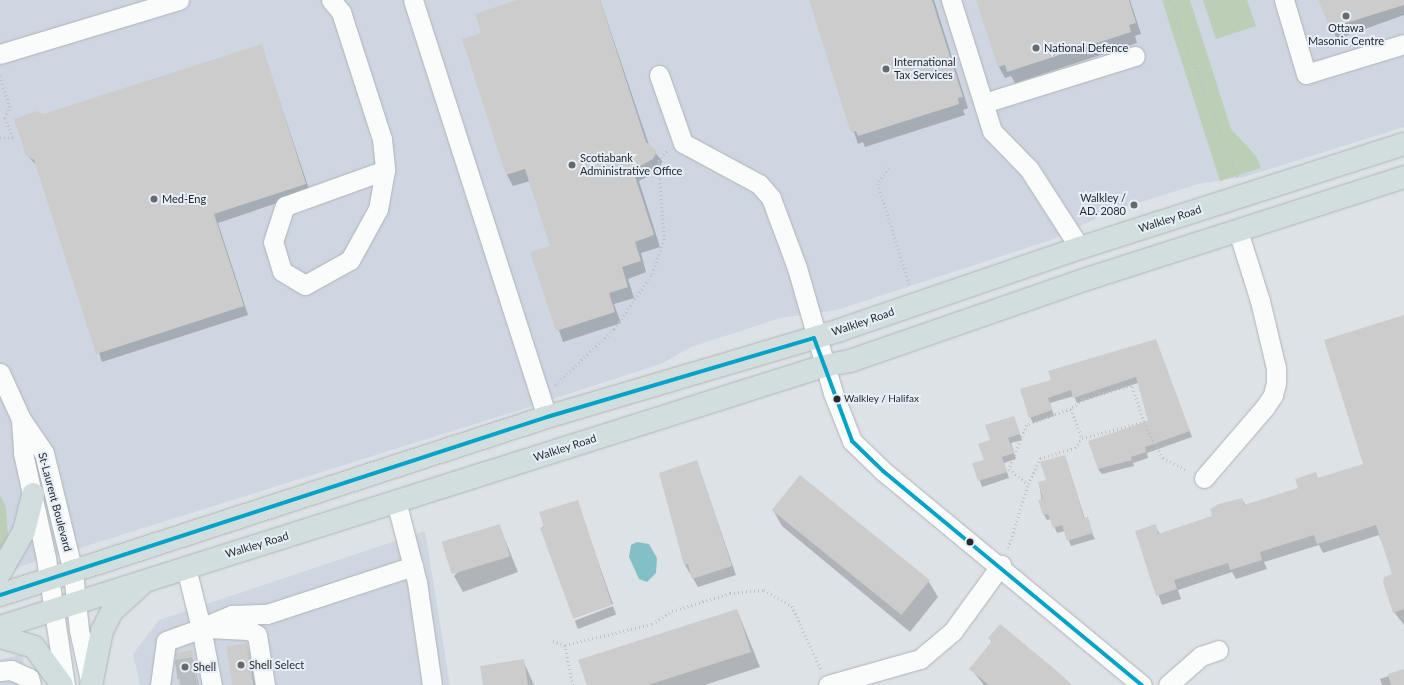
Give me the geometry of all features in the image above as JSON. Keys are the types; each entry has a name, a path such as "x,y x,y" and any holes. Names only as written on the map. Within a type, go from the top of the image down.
{"main road":[{"name":"Walkley Road","path":"0,595 374,472 547,417 814,338 1080,248 1404,144"},
{"name":"Walkley Road","path":"0,627 824,366 850,361 1090,278 1404,177"},
{"path":"1234,198 1238,231"},
{"path":"1080,248 1090,278"},
{"path":"374,472 391,503"},
{"path":"0,573 24,531 33,494"},
{"path":"91,685 106,624 112,611 146,580"},
{"path":"0,637 34,647 64,685"}],"street":[{"path":"0,54 179,0"},
{"path":"331,0 341,12 382,139 385,170 378,209 350,260 305,285 282,271 273,242 285,206 385,170"},
{"path":"413,0 547,417"},
{"path":"950,0 992,131 1029,169 1080,248"},
{"path":"1284,0 1306,74 1404,44"},
{"path":"984,104 1135,56"},
{"path":"659,75 683,143 759,184 771,198 796,268 814,338 852,441 883,470 1004,557 1142,685"},
{"path":"1204,478 1265,407 1273,395 1276,383 1276,368 1260,301 1238,231"},
{"name":"St-Laurent Boulevard","path":"0,373 21,419 44,454 73,572 75,604 91,685"},
{"name":"St-Laurent Boulevard","path":"21,419 23,453 33,494 49,580 64,685"},
{"path":"391,503 413,566 432,685"},
{"path":"828,685 920,659 953,631 1004,557"},
{"path":"190,675 166,641 232,615 267,614 413,566"},
{"path":"186,568 201,628 190,675"},
{"path":"201,628 249,630 257,635 265,685"},
{"path":"1168,685 1202,656 1218,650"},
{"path":"0,671 11,670 29,678 31,685"}],"path":[{"path":"1170,0 1234,198"},
{"path":"0,76 10,106 5,118 13,138 0,138"},
{"path":"540,395 614,329 652,274 664,240 658,161 668,150"},
{"path":"889,168 878,184 911,290"},
{"path":"1028,484 1009,469 1027,425 1071,408 1083,400 1131,385 1144,422 1163,458 1204,478"},
{"path":"1071,408 1082,438"},
{"path":"1004,557 1028,484 1040,458 1074,448 1082,438 1144,422"},
{"path":"553,641 565,645 652,624 672,610 730,593 764,590 792,606 828,685"},
{"path":"565,645 573,685"}],"shaded area":[{"path":"0,0 1404,0 1404,127 1244,177 1198,184 1107,213 1054,239 837,310 781,318 691,347 663,363 523,409 0,573"},
{"path":"425,531 450,685 140,685 133,654 159,620"},
{"path":"22,654 29,685 0,685 0,660"}],"green space":[{"path":"1162,0 1190,0 1231,129 1256,156 1261,168 1220,181"},
{"path":"1203,0 1247,0 1256,26 1216,39"},
{"path":"0,495 6,507 8,537 0,552"}],"water":[{"path":"637,542 649,544 657,558 656,573 647,582 639,579 629,557 631,545"}],"building":[{"name":"Scotiabank Administrative Office","path":"517,0 600,0 646,142 657,151 653,159 633,170 654,235 635,242 641,261 622,267 628,287 609,293 615,312 556,331 530,252 550,246 525,169 506,175 462,39 481,33 475,14"},
{"name":"International Tax Services","path":"809,0 932,0 963,97 958,98 959,104 858,136 856,131 851,133"},
{"name":"National Defence","path":"976,0 1129,0 1136,23 1129,25 1131,32 1007,72 1005,65 998,67"},
{"name":"Ottawa Masonic Centre","path":"1318,0 1404,0 1404,5 1330,28"},
{"name":"Med-Eng","path":"262,44 306,184 214,214 244,306 96,354 34,160 26,156 14,119 36,111 43,114"},
{"path":"1404,315 1404,609 1393,613 1383,582 1384,577 1392,574 1376,525 1317,544 1314,535 1260,552 1262,560 1230,570 1228,563 1174,580 1177,589 1156,596 1135,531 1156,524 1158,534 1212,516 1210,509 1219,504 1242,498 1244,505 1298,488 1295,479 1316,472 1318,478 1363,464 1324,340"},
{"path":"1156,339 1190,431 1145,447 1146,452 1131,457 1132,460 1098,469 1088,441 1148,421 1136,377 1073,398 1071,390 1048,398 1052,410 1029,418 1020,389 1051,380 1048,371"},
{"path":"1014,416 1020,434 1008,438 1014,453 1002,457 1007,472 978,481 972,463 984,460 978,444 990,440 985,425"},
{"path":"1065,455 1084,518 1088,517 1093,533 1067,541 1062,525 1053,528 1048,514 1043,515 1038,500 1043,499 1038,482 1046,480 1040,462"},
{"path":"697,460 732,566 692,579 688,564 684,565 659,473"},
{"path":"800,475 930,580 901,615 772,510"},
{"path":"578,500 612,605 573,618 540,528 544,527 539,512"},
{"path":"500,524 510,557 452,574 442,542"},
{"path":"737,609 751,652 648,685 587,685 578,660"},
{"path":"1000,624 1072,685 989,685 969,669 992,641 988,638"},
{"name":"Shell Select","path":"247,643 254,685 232,685 226,646"},
{"name":"Shell","path":"192,650 198,685 179,685 175,653"},
{"path":"524,659 528,685 483,685 480,666"},
{"path":"1404,669 1404,685 1391,685 1388,674"}],"tunnel":[{"path":"176,669 194,666"},
{"path":"181,685 197,682"}],"transit line":[{"path":"0,595 547,417 814,338 852,441 883,471 1142,685"}],"place":[{"name":"Ottawa Masonic Centre","path":"1346,16"},
{"name":"National Defence","path":"1036,48"},
{"name":"International Tax Services","path":"886,69"},
{"name":"Scotiabank Administrative Office","path":"572,165"},
{"name":"Med-Eng","path":"154,199"},
{"name":"Walkley / AD. 2080","path":"1134,205"},
{"name":"Walkley / Halifax","path":"837,399"},
{"name":"Shell Select","path":"241,665"},
{"name":"Shell","path":"185,667"}]}
